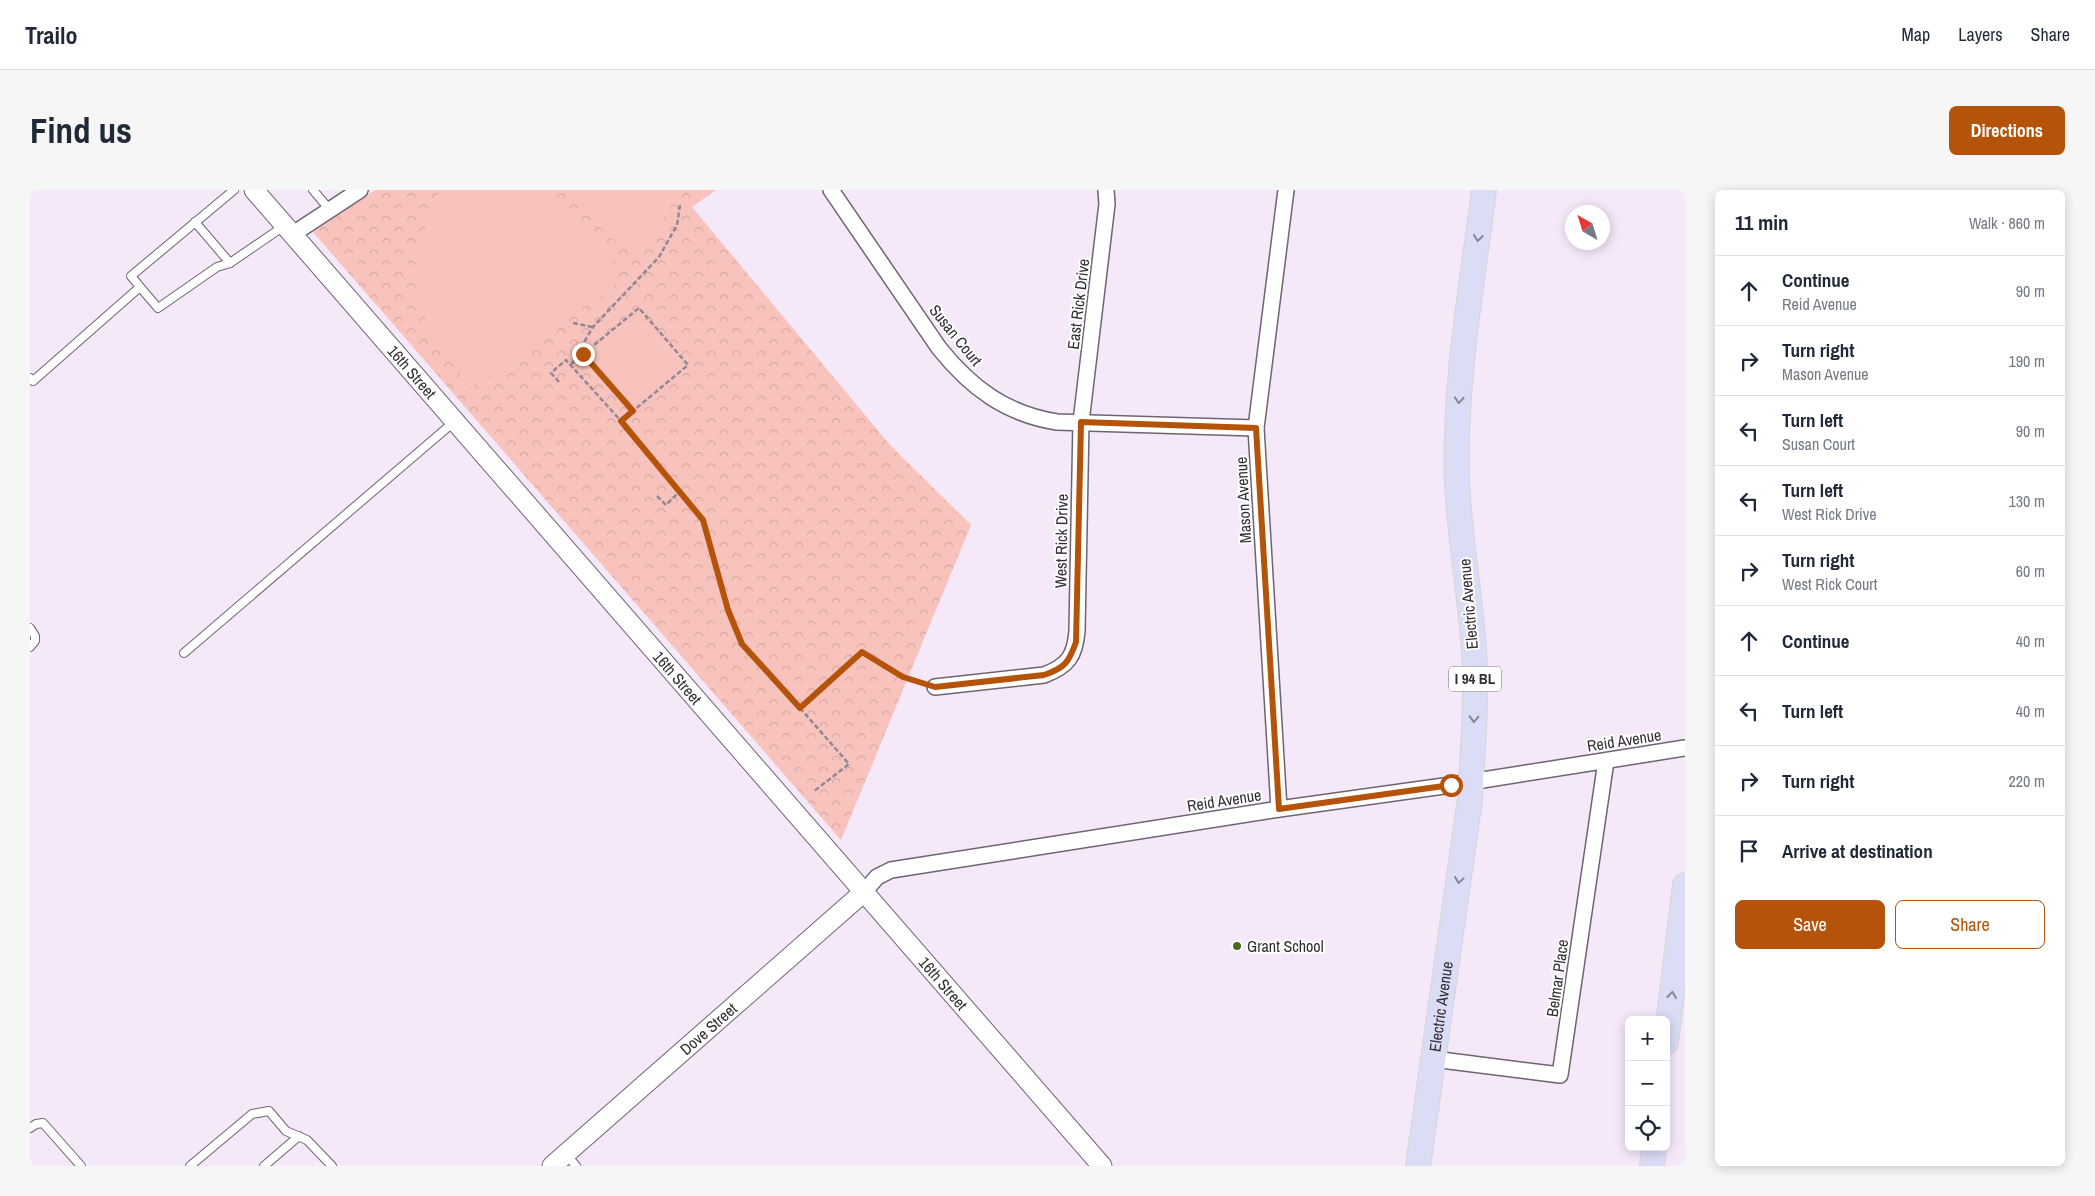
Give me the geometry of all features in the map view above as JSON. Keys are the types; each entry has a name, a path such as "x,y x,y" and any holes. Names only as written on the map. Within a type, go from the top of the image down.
{"main road":[{"name":"Electric Avenue","path":"1418,1166 1470,799 1475,674 1457,481 1457,441 1462,370 1484,190"},
{"path":"1669,1016 1685,885"},
{"path":"1652,1166 1654,1151"}],"street":[{"name":"16th Street","path":"254,190 1102,1166"},
{"path":"289,230 330,210 360,190"},
{"name":"Susan Court","path":"831,190 939,348 955,368 985,393 1013,410 1034,418 1057,422 1256,428"},
{"name":"East Rick Drive","path":"1081,422 1107,204 1106,190"},
{"name":"Mason Avenue","path":"1279,809 1256,428 1286,190"},
{"name":"West Rick Drive","path":"935,687 1044,675 1054,671 1070,660 1077,632 1081,422"},
{"name":"Reid Avenue","path":"865,891 877,877 891,870 1685,748"},
{"name":"Belmar Place","path":"1434,1059 1560,1075 1606,761"},
{"name":"Dove Street","path":"564,1162 865,891"}],"lane":[{"path":"234,190 131,276 158,308 217,267 230,263 289,230"},
{"path":"313,190 330,210"},
{"path":"196,222 230,263"},
{"path":"30,378 33,381 140,287"},
{"path":"184,653 455,421"},
{"path":"30,628 35,636 35,641 30,647"},
{"path":"190,1166 252,1114 269,1111 286,1131 307,1140 332,1166"},
{"path":"30,1128 36,1124 43,1123 81,1166"},
{"path":"264,1166 298,1136"}],"path":[{"path":"571,364 593,327 659,257 677,224 680,204"},
{"path":"571,364 639,308 688,365 621,421"},
{"path":"573,323 593,327"},
{"path":"583,354 633,411"},
{"path":"559,382 551,372 566,360 621,421 703,520 728,610 742,644 850,764 813,792"},
{"path":"658,496 666,505 680,491"},
{"path":"800,708 862,652 903,677 935,687"}],"green space":[{"path":"375,190 716,190 692,207 890,445 971,525 841,840 313,232"},
{"path":"440,190 542,190 616,265 614,286 471,388 454,366 431,330 425,318 417,291 417,267 422,239"},
{"path":"562,190 682,190 644,245 622,248"},
{"path":"635,311 682,366 632,409 585,354"}],"place":[{"name":"Grant School","path":"1237,946"}],"route":[{"path":"583,354 633,411 621,421 703,520 728,610 742,644 800,708 862,652 903,677 935,687 1044,675 1054,671 1070,660 1076,642 1081,422 1256,428 1279,809 1451,785"}]}
